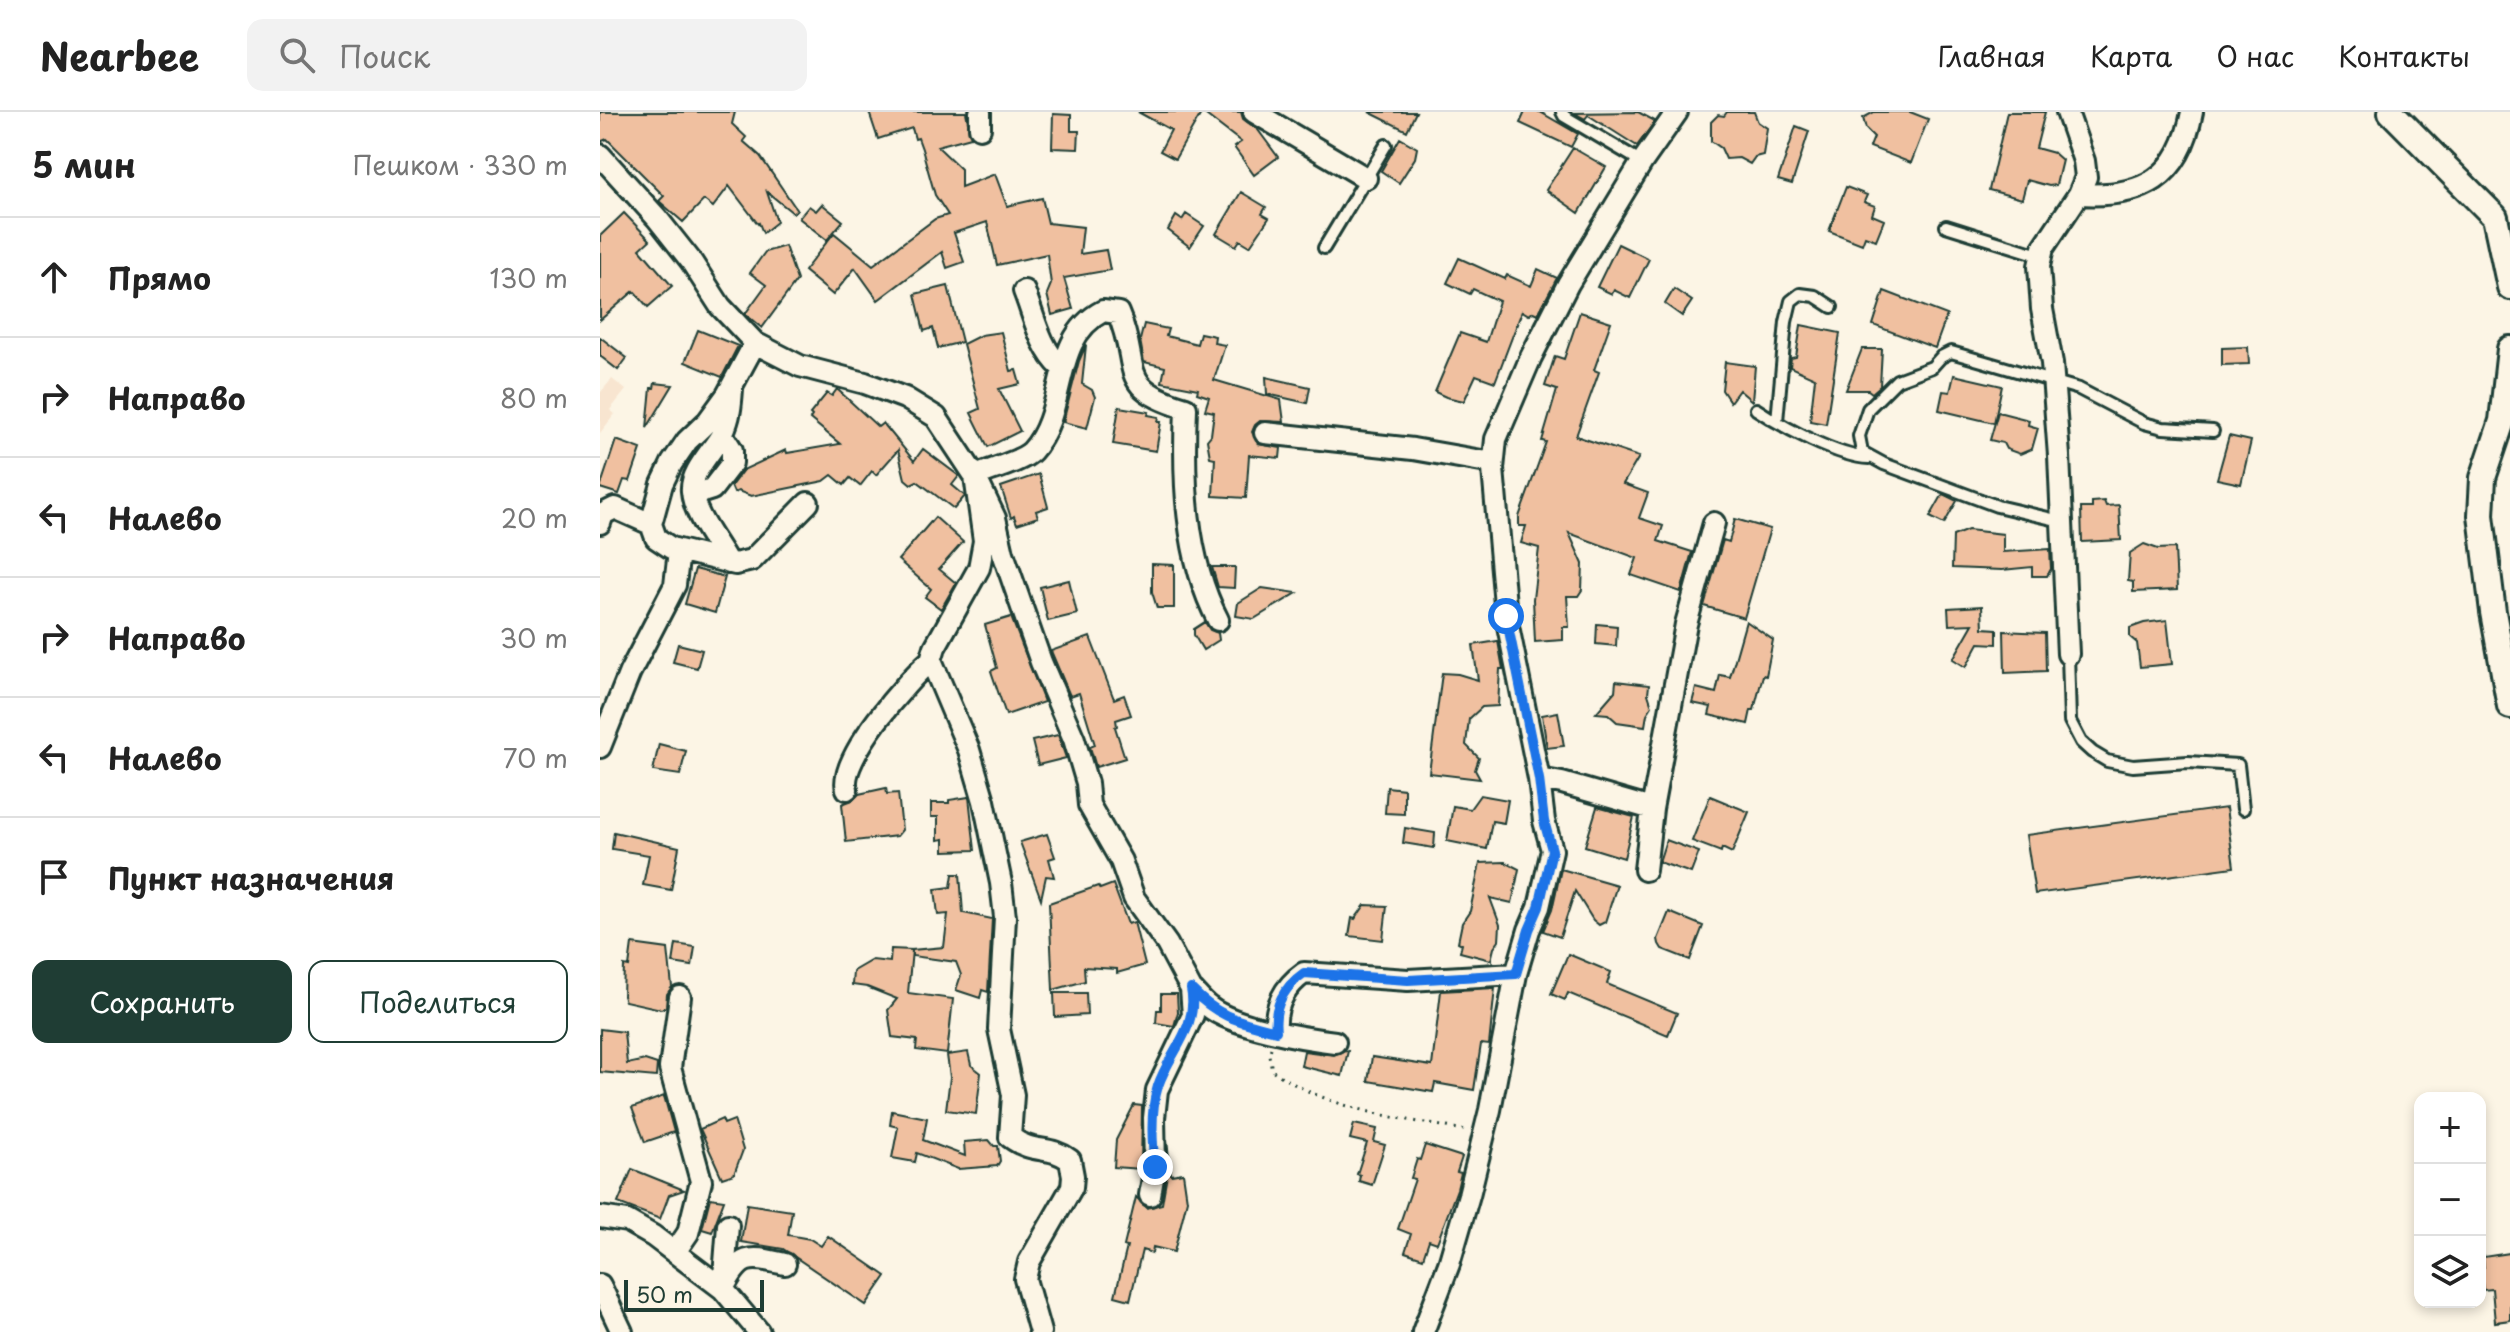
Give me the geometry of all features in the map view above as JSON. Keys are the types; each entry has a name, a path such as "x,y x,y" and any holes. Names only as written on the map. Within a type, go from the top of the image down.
{"street":[{"path":"1254,112 1366,178"},
{"path":"1423,1332 1453,1250 1483,1133 1516,974 1539,907 1552,850 1506,616 1493,463 1496,439 1531,357 1568,284 1642,162 1677,112"},
{"path":"2067,112 2084,161 2086,177 2079,194 2043,248 2039,266 2053,380 2068,654"},
{"path":"2079,194 2108,196 2136,188 2165,174 2188,134 2192,112"},
{"path":"2391,112 2495,217 2510,287"},
{"path":"600,155 657,218 691,261 720,306 755,343 800,366 884,389 935,409 975,476 995,518 1003,553 1041,662 1074,739 1087,783 1089,805 1121,861 1134,898 1167,944 1191,989 1208,1007 1219,1013 1276,1031 1335,1042"},
{"path":"1024,291 1044,344 1061,367"},
{"path":"975,476 1030,454 1047,424 1060,383 1061,367 1084,326 1094,316 1111,311 1118,313 1138,385 1186,408 1187,492 1193,547 1207,598 1218,620"},
{"path":"755,343 708,421 687,441 672,463 662,484 651,524 656,538 679,551 735,564 752,560 808,503"},
{"path":"2510,349 2502,421 2483,478 2481,515 2493,612 2510,706"},
{"path":"728,563 698,511 691,489 697,473 722,434 731,410 732,385"},
{"path":"1265,433 1413,449 1493,463"},
{"path":"847,789 844,781 849,765 903,687 931,660 935,647 979,568 984,541 975,476"},
{"path":"601,515 615,508 651,524"},
{"path":"1645,870 1652,809 1686,624 1714,523"},
{"path":"600,747 610,697 675,585 679,551"},
{"path":"931,660 969,750 984,801 1001,883 1005,917 998,1008 999,1029 1013,1095 1010,1137 1030,1150 1061,1154 1070,1160 1073,1176 1072,1187 1029,1262 1025,1279 1040,1332"},
{"path":"1539,779 1652,809"},
{"path":"1276,1031 1275,1017 1282,995 1304,973 1408,980 1516,974"},
{"path":"1150,1195 1155,1167 1157,1090 1193,1015 1191,989"},
{"path":"675,1252 688,1233 701,1181 670,1068 680,997"},
{"path":"600,1217 627,1221 675,1252 723,1289 759,1332"},
{"path":"723,1289 728,1225"},
{"path":"723,1289 744,1260 754,1257 785,1264"},
{"path":"600,1285 622,1332"}],"lane":[{"path":"1562,112 1595,137 1642,162"},
{"path":"1324,248 1386,145"},
{"path":"1946,226 2042,256"},
{"path":"1777,421 1786,322 1791,301 1800,294 1815,296 1832,307"},
{"path":"2061,521 1997,506 1871,458 1862,452 1859,436 1868,409 1897,380 1932,367 1951,352 2053,380 2105,400 2144,423 2163,428 2213,431"},
{"path":"1756,409 1830,448 1855,457 1871,458"},
{"path":"2068,654 2070,721 2081,742 2092,752 2107,761 2133,766 2188,762 2238,765 2243,809"}],"path":[{"path":"1276,1031 1269,1055 1272,1070 1287,1080 1322,1096 1380,1114 1483,1133"}],"shaded area":[{"path":"612,379 626,390 610,410 615,414 600,433 600,393"}],"building":[{"path":"600,112 735,112 732,124 746,137 743,141 760,156 797,210 793,213 767,192 777,222 763,233 759,223 729,186 713,207 704,200 683,222 659,201 664,196 607,139 600,142"},
{"path":"869,112 966,112 971,137 937,146 961,169 961,187 995,174 1007,206 1042,198 1048,223 1083,227 1080,254 1106,250 1110,270 1064,278 1073,309 1052,315 1047,294 1051,284 1047,254 997,265 987,222 954,233 964,262 947,268 942,252 878,300 855,268 833,295 804,271 834,233 873,265 935,219 948,215 935,195 922,149 912,128 878,139"},
{"path":"1138,112 1202,112 1175,159 1160,151 1171,130"},
{"path":"1202,112 1241,112 1243,119 1258,130 1278,157 1254,175 1234,147 1241,142"},
{"path":"1369,112 1416,112 1407,131"},
{"path":"1525,112 1540,112 1578,134 1571,147 1520,123"},
{"path":"1638,112 1655,121 1637,146 1588,115 1585,119 1574,113"},
{"path":"1727,112 1754,112 1758,122 1767,128 1763,155 1755,157 1750,164 1739,158 1726,159 1721,148 1711,141 1711,122"},
{"path":"1874,112 1910,112 1928,119 1911,163 1870,147 1874,137 1866,129 1863,118"},
{"path":"2007,112 2045,112 2036,148 2054,153 2062,160 2056,185 2027,180 2022,199 1989,190"},
{"path":"1053,114 1071,115 1071,131 1079,131 1078,149 1052,148"},
{"path":"1796,126 1809,131 1792,184 1778,180"},
{"path":"1400,138 1417,148 1415,158 1399,183 1381,171"},
{"path":"1573,148 1606,167 1579,213 1546,190"},
{"path":"1846,187 1867,195 1864,202 1875,206 1872,215 1884,220 1876,240 1865,236 1862,244 1829,231"},
{"path":"1241,192 1266,207 1262,214 1269,218 1250,246 1240,240 1236,246 1216,234"},
{"path":"822,204 843,221 827,240 799,218 809,206 816,211"},
{"path":"624,213 650,240 640,249 672,286 648,307 634,291 600,320 600,236"},
{"path":"1186,214 1204,226 1190,247 1168,230 1176,216 1182,220"},
{"path":"1618,244 1649,259 1630,298 1614,290 1612,294 1597,287"},
{"path":"785,246 797,280 762,328 745,314 766,285 750,273 765,252"},
{"path":"1459,258 1505,279 1507,275 1531,286 1538,269 1557,278 1538,314 1533,312 1529,315 1522,311 1495,382 1476,375 1464,401 1435,392 1460,333 1486,342 1499,301 1473,289 1470,294 1447,283"},
{"path":"948,286 962,342 938,348 933,328 924,331 915,294"},
{"path":"1674,289 1692,301 1682,316 1665,304"},
{"path":"1884,291 1947,315 1935,348 1873,325"},
{"path":"1580,312 1611,322 1594,370 1599,372 1576,436 1639,457 1623,484 1648,493 1639,518 1663,526 1658,541 1692,552 1681,592 1631,575 1637,558 1569,533 1583,564 1582,590 1578,596 1567,596 1569,627 1563,627 1563,640 1535,642 1533,599 1539,548 1521,543 1526,526 1519,526 1519,517 1546,442 1542,441 1557,390 1545,386 1555,356 1564,359"},
{"path":"1144,324 1168,329 1166,336 1197,344 1200,333 1215,336 1214,343 1225,345 1214,380 1281,400 1284,422 1260,421 1252,432 1258,444 1281,448 1280,458 1249,455 1246,498 1213,496 1215,458 1210,457 1207,440 1211,435 1214,412 1205,410 1209,397 1197,393 1198,389 1162,382 1165,367 1144,362 1140,340"},
{"path":"1801,325 1840,333 1826,424 1810,421 1815,378 1790,367 1791,358 1796,357"},
{"path":"698,330 738,346 722,377 685,362"},
{"path":"1001,332 1011,371 1016,370 1020,384 999,389 1020,431 988,447 971,413 980,409 963,344 981,335"},
{"path":"600,337 627,358 618,370 600,356"},
{"path":"1086,345 1082,384 1092,390 1095,397 1087,428 1063,422"},
{"path":"2248,347 2249,364 2222,365 2222,348"},
{"path":"1862,349 1882,349 1880,386 1872,393 1868,390 1846,390"},
{"path":"1725,362 1755,366 1752,401 1739,390 1730,402 1722,390"},
{"path":"1954,375 2002,386 1994,423 1939,410 1943,391 1950,392"},
{"path":"1266,377 1310,387 1307,403 1267,394"},
{"path":"655,383 673,385 647,428 651,388"},
{"path":"837,389 878,427 883,423 914,461 923,449 959,476 952,485 965,496 954,509 917,481 911,484 905,479 898,450 876,475 872,471 860,486 850,478 844,485 832,475 824,481 751,496 738,491 734,493 731,486 743,470 786,450 787,453 840,444 810,419 810,414 827,393 832,396"},
{"path":"1119,407 1149,412 1148,415 1159,417 1158,422 1161,422 1156,451 1113,444"},
{"path":"1998,412 2029,420 2028,425 2038,428 2032,449 2020,454 2006,449 2003,443 1990,440"},
{"path":"2229,436 2251,441 2241,484 2217,479"},
{"path":"616,440 641,449 630,481 624,480 619,494 600,488"},
{"path":"1039,474 1048,507 1036,511 1038,517 1017,524 1014,516 1011,518 1001,487"},
{"path":"1943,494 1957,501 1944,524 1930,517"},
{"path":"2104,501 2106,506 2119,505 2121,540 2082,542 2081,508 2092,508 2092,502"},
{"path":"935,517 963,542 939,569 956,583 941,609 925,597 931,589 898,560"},
{"path":"1735,519 1770,529 1744,618 1704,606 1723,540 1729,542"},
{"path":"1968,530 2003,534 2003,552 2050,549 2051,569 2047,576 2032,576 2032,567 2002,570 1952,568 1953,536"},
{"path":"2144,544 2158,549 2175,548 2177,590 2133,592 2133,582 2128,581 2130,553"},
{"path":"1152,564 1174,565 1174,608 1157,608 1152,592"},
{"path":"1212,567 1235,567 1234,588 1218,587"},
{"path":"695,569 725,577 715,613 685,604"},
{"path":"1069,580 1077,614 1048,621 1040,587"},
{"path":"1262,588 1297,593 1254,619 1236,616 1238,603"},
{"path":"1982,606 1983,628 1997,629 1997,644 1979,643 1966,667 1953,659 1973,624 1949,625 1948,608"},
{"path":"1011,617 1044,702 1006,715 991,671 997,668 985,625"},
{"path":"2167,620 2172,664 2140,667 2137,643 2130,637 2130,628"},
{"path":"1746,621 1773,640 1766,676 1763,675 1748,724 1709,715 1711,707 1692,703 1696,688 1716,693 1720,675 1730,677"},
{"path":"1205,622 1210,630 1218,633 1219,640 1203,650 1194,629"},
{"path":"1597,624 1617,626 1616,646 1596,644"},
{"path":"2004,631 2045,633 2046,671 2005,673"},
{"path":"1090,637 1114,699 1124,695 1131,715 1116,720 1115,727 1125,758 1096,767 1090,747 1095,745 1079,693 1070,696 1051,651"},
{"path":"1498,641 1503,669 1500,669 1498,706 1482,707 1469,719 1466,745 1479,758 1475,770 1480,779 1429,773 1442,673 1478,680 1473,645"},
{"path":"678,644 702,650 697,668 673,662"},
{"path":"1616,681 1649,685 1652,706 1645,726 1617,722 1608,714 1596,713 1615,691"},
{"path":"1558,712 1564,746 1547,748 1542,715"},
{"path":"1058,735 1066,758 1038,765 1032,741"},
{"path":"659,744 686,751 680,775 653,771"},
{"path":"1387,787 1404,789 1404,814 1385,813"},
{"path":"886,788 887,794 898,793 902,830 897,836 846,842 842,804 859,794"},
{"path":"1480,795 1508,800 1504,823 1492,821 1487,849 1447,841 1453,806 1470,809"},
{"path":"1710,796 1749,812 1732,853 1692,841"},
{"path":"969,797 975,850 944,851 944,839 938,840 938,817 931,817 931,803 949,803 949,800"},
{"path":"1597,807 1634,817 1624,858 1585,846"},
{"path":"2226,808 2234,867 2035,894 2026,835"},
{"path":"1405,828 1435,833 1434,848 1403,843"},
{"path":"614,832 679,847 671,890 643,885 649,855 612,849"},
{"path":"1047,834 1055,857 1049,859 1054,877 1046,876 1041,899 1020,842"},
{"path":"1666,840 1699,852 1691,873 1659,862"},
{"path":"1505,862 1519,869 1512,903 1490,898 1500,925 1499,941 1491,960 1460,952 1462,944 1458,942 1462,923 1470,911 1480,863"},
{"path":"1561,869 1617,885 1605,922 1599,925 1593,920 1575,891 1560,937 1543,931 1552,910"},
{"path":"953,874 960,874 963,913 992,919 988,992 982,990 980,998 956,990 961,975 956,962 912,956 912,950 944,947 948,914 938,915 935,889 951,887"},
{"path":"1113,884 1128,924 1134,922 1145,965 1117,973 1117,969 1084,967 1085,981 1053,990 1049,903"},
{"path":"1365,905 1387,906 1383,940 1349,936 1352,918 1355,919"},
{"path":"1669,912 1703,926 1690,960 1662,949 1659,944 1658,939"},
{"path":"632,944 668,949 672,987 667,994 666,1007 661,1009 625,1001 624,966 629,967"},
{"path":"676,944 695,947 692,966 673,963"},
{"path":"891,949 912,950 908,993 953,999 947,1054 916,1050 917,1040 892,1037 888,1010 897,999 867,987 852,985 853,971 872,960 890,962"},
{"path":"1568,954 1611,972 1607,984 1677,1013 1668,1035 1568,993 1565,1000 1551,994"},
{"path":"1495,988 1489,1045 1481,1044 1474,1090 1435,1083 1433,1092 1368,1081 1372,1057 1432,1066 1441,991"},
{"path":"1054,993 1086,993 1087,1015 1055,1017"},
{"path":"1161,994 1177,994 1178,1012 1174,1026 1156,1023 1157,1010 1161,1010"},
{"path":"600,1029 624,1032 627,1064 645,1060 657,1064 656,1077 600,1072"},
{"path":"1304,1051 1334,1055 1348,1051 1342,1076 1301,1066"},
{"path":"968,1052 971,1065 981,1073 976,1114 946,1110 950,1077 947,1055"},
{"path":"664,1096 674,1132 645,1142 632,1108"},
{"path":"1134,1105 1142,1106 1141,1169 1114,1167 1116,1140"},
{"path":"892,1111 927,1118 923,1140 965,1156 964,1142 989,1140 998,1146 1000,1161 997,1166 958,1169 917,1153 915,1162 892,1158 898,1127 890,1125"},
{"path":"722,1119 724,1124 734,1120 743,1150 734,1174 722,1178 700,1129"},
{"path":"1354,1124 1377,1129 1374,1142 1385,1145 1372,1185 1359,1181 1360,1175 1357,1174 1367,1143 1350,1139"},
{"path":"1167,1140 1171,1175 1183,1173 1187,1200 1174,1252 1153,1247 1152,1253 1142,1250 1130,1300 1115,1296 1136,1197 1147,1208 1162,1204 1168,1169"},
{"path":"1425,1145 1462,1157 1457,1172 1461,1173 1457,1189 1437,1243 1429,1240 1423,1258 1405,1252 1411,1234 1398,1229 1415,1179 1411,1178 1417,1159 1420,1160"},
{"path":"632,1169 684,1190 669,1195 660,1219 618,1203"},
{"path":"710,1198 724,1200 712,1232 702,1229"},
{"path":"747,1204 792,1211 788,1235 810,1239 821,1246 828,1236 886,1276 866,1305 783,1249 741,1242"},
{"path":"2510,1253 2510,1320 2495,1322 2492,1289 2486,1290 2486,1257"}],"route":[{"path":"1155,1167 1153,1149 1157,1090 1193,1015 1191,989 1208,1007 1219,1013 1276,1031 1275,1017 1282,995 1304,973 1408,980 1516,974 1539,907 1552,850 1506,616"}]}
